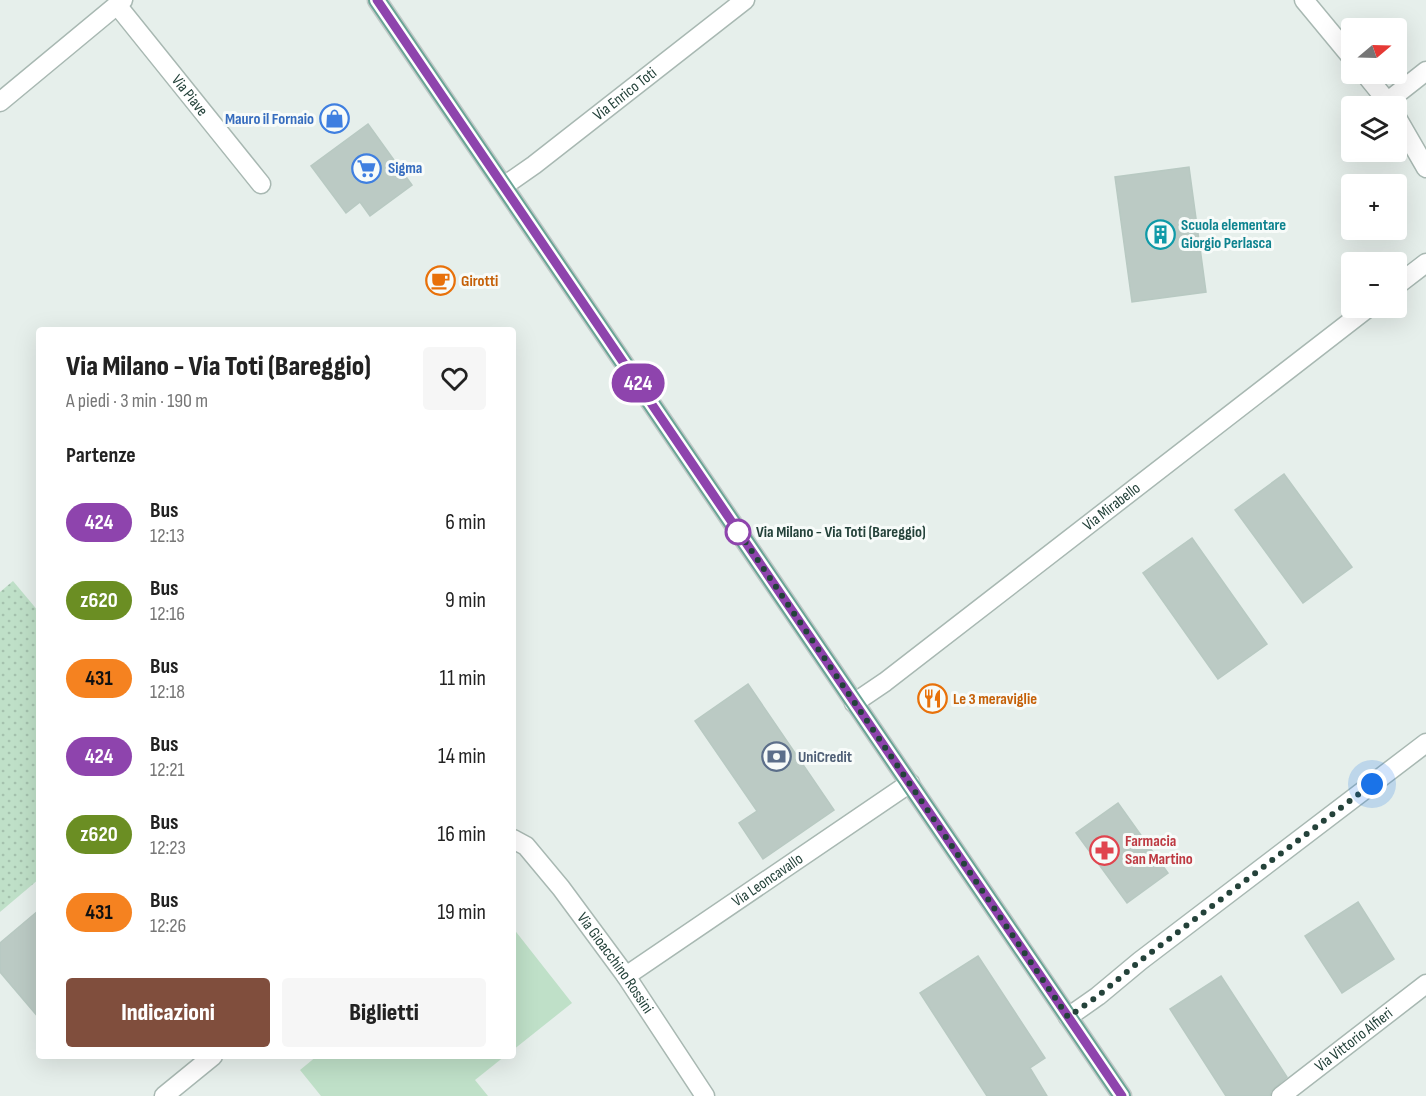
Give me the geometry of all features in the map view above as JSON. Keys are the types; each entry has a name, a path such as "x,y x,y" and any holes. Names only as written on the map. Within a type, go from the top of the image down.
{"main road":[{"path":"377,0 1122,1096"}],"street":[{"name":"Via Enrico Toti","path":"504,186 745,0"},
{"path":"1304,0 1341,45"},
{"name":"Via Piave","path":"0,102 120,3 261,184"},
{"path":"1403,96 1426,72"},
{"path":"1373,84 1382,96"},
{"path":"1407,134 1426,168"},
{"path":"1407,278 1426,263"},
{"name":"Via Mirabello","path":"854,703 913,660 1355,318"},
{"path":"1068,1017 1426,743"},
{"name":"Via Leoncavallo","path":"626,976 910,783"},
{"name":"Via Gioacchino Rossini","path":"520,843 561,888 626,976 705,1096"},
{"name":"Via Vittorio Alfieri","path":"1281,1096 1426,984"},
{"path":"164,1096 209,1059"}],"green space":[{"path":"13,581 36,608 36,882 0,912 0,592"},
{"path":"516,932 572,1003 516,1048"},
{"path":"313,1059 501,1059 475,1080 488,1096 321,1096 300,1070"}],"building":[{"path":"368,124 412,185 370,216 360,202 346,213 311,166"},
{"name":"Scuola elementare Giorgio Perlasca","path":"1189,167 1206,292 1132,302 1115,177"},
{"path":"1284,474 1352,567 1303,603 1235,510"},
{"path":"1192,538 1267,644 1218,679 1143,573"},
{"path":"748,684 834,810 763,859 739,823 757,811 695,721"},
{"path":"1118,803 1168,873 1127,903 1076,833"},
{"path":"1358,902 1394,959 1342,993 1305,936"},
{"path":"36,913 36,1014 0,972 0,943"},
{"path":"978,956 1045,1058 1030,1068 1047,1096 987,1096 920,993"},
{"path":"1221,976 1287,1077 1271,1091 1270,1096 1226,1096 1170,1009"}],"bus line":[{"name":"424","path":"377,0 1122,1096"}],"place":[{"name":"Mauro il Fornaio","path":"335,119"},
{"name":"Sigma","path":"367,168"},
{"name":"Scuola elementare Giorgio Perlasca","path":"1160,234"},
{"name":"Girotti","path":"440,281"},
{"name":"Via Milano - Via Toti (Bareggio)","path":"738,532"},
{"name":"Le 3 meraviglie","path":"932,699"},
{"name":"UniCredit","path":"777,757"},
{"name":"Farmacia San Martino","path":"1104,850"}],"route":[{"path":"738,532 736,528 1068,1017 1372,784"}]}
